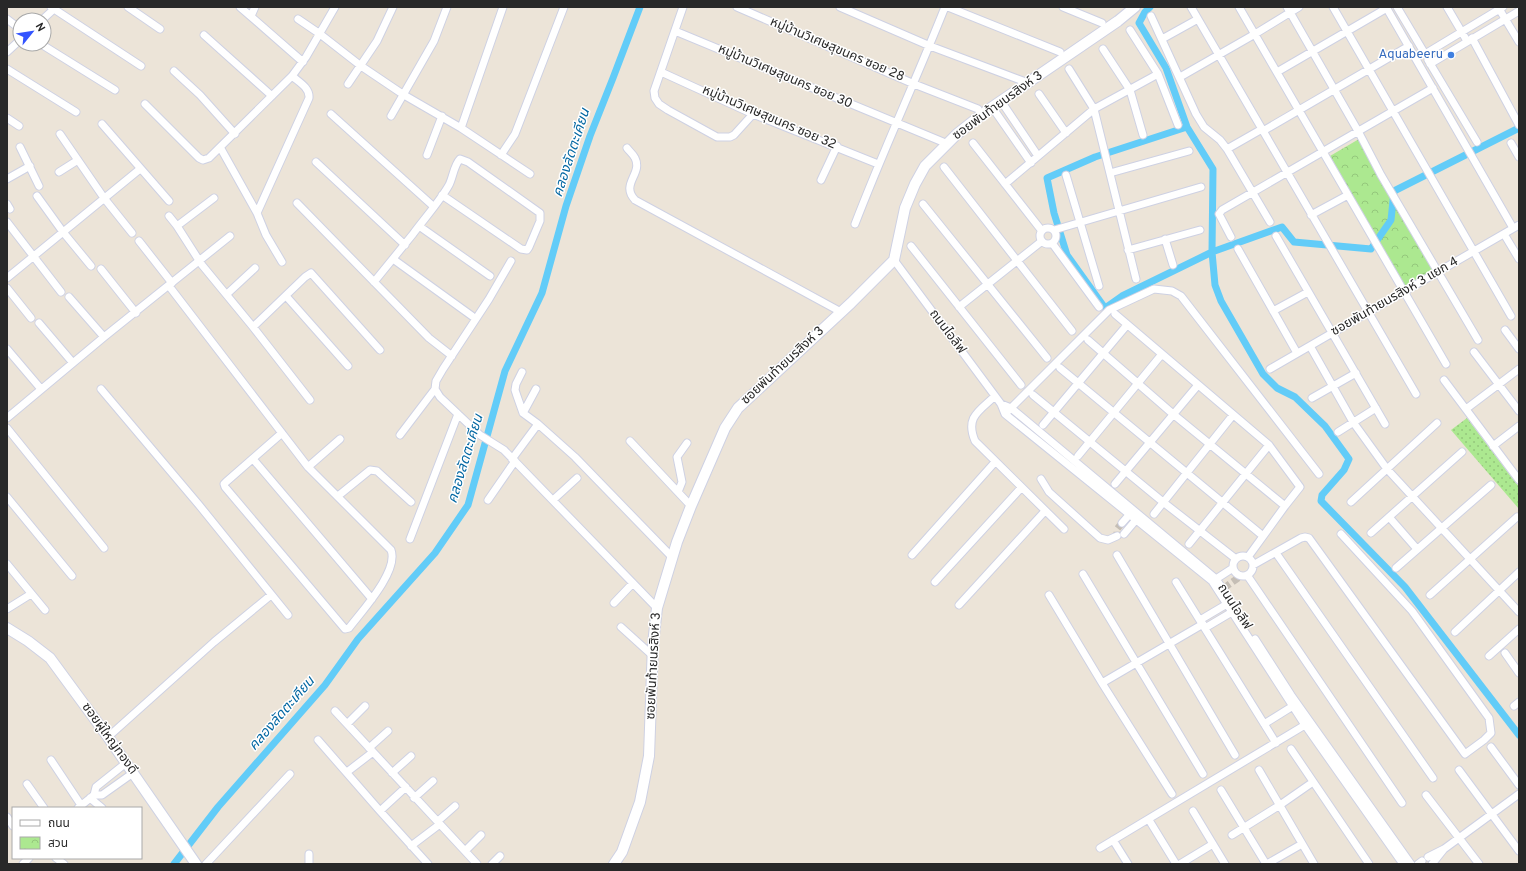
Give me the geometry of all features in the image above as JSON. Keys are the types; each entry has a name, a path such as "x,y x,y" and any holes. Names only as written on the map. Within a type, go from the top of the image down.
{"street":[{"path":"128,7 160,29"},
{"path":"240,7 303,62"},
{"path":"251,16 255,7"},
{"path":"145,104 203,160 209,158 292,76 303,62 334,7"},
{"path":"348,84 377,41 393,7"},
{"path":"391,116 434,41 447,7"},
{"path":"461,128 503,7"},
{"path":"501,155 515,134 564,7"},
{"path":"683,7 654,92 655,98 659,104 668,110 717,137 730,137 734,135 753,114"},
{"name":"หมู่บ้านวิเศษสุขนคร ซอย 28","path":"737,7 914,84 978,109"},
{"path":"840,7 930,46 1023,81"},
{"path":"855,224 895,123 914,84 946,7 1060,52"},
{"path":"1063,7 1102,23"},
{"name":"ซอยพันท้ายนรสิงห์ 3","path":"614,864 622,852 640,802 649,756 653,656 657,608 672,557 691,506 725,428 738,408 841,312 894,260 905,208 915,184 925,166 957,134 992,107 1118,21 1135,7"},
{"path":"1191,7 1416,394"},
{"path":"1239,7 1446,364"},
{"path":"1180,77 1255,34 1289,10 1300,7"},
{"path":"1333,7 1511,316"},
{"path":"1397,7 1477,142"},
{"path":"1447,7 1462,32 1470,40 1518,125"},
{"path":"52,8 141,66"},
{"path":"1277,72 1387,8 1516,227"},
{"path":"1424,54 1500,8 1519,42"},
{"path":"1289,10 1358,131 1381,175 1439,271 1478,340"},
{"path":"1424,73 1470,40 1519,11"},
{"path":"1151,16 1180,77 1186,94 1204,127 1220,140 1228,149 1270,222"},
{"path":"298,19 320,34 360,66 461,128 530,174"},
{"path":"1162,39 1198,19"},
{"path":"1130,30 1158,74 1178,125"},
{"name":"หมู่บ้านวิเศษสุขนคร ซอย 30","path":"675,31 943,142"},
{"path":"204,35 272,96"},
{"path":"1228,149 1299,110 1409,46"},
{"path":"1103,49 1130,90 1143,135"},
{"path":"52,51 115,90"},
{"path":"7,69 76,112"},
{"path":"1069,69 1094,109 1136,279"},
{"path":"174,72 200,95 235,134"},
{"name":"หมู่บ้านวิเศษสุขนคร ซอย 32","path":"661,72 753,114 837,146 878,164"},
{"path":"1006,184 1094,109 1158,74"},
{"path":"256,213 309,98 310,93 307,89 292,76"},
{"path":"1231,237 1220,214 1222,210 1433,88"},
{"path":"1039,94 1066,133"},
{"path":"1001,101 1038,156"},
{"path":"992,107 1030,163"},
{"path":"331,114 433,206"},
{"path":"427,155 442,116"},
{"path":"7,118 19,126"},
{"path":"102,124 169,201"},
{"path":"60,134 104,198 132,233"},
{"path":"973,143 1042,231"},
{"path":"1511,143 1519,157"},
{"path":"821,180 837,146"},
{"path":"220,147 256,213 266,235 282,262"},
{"path":"20,148 39,186"},
{"path":"627,148 635,157 636,163 636,170 629,187 631,195 635,200 841,312"},
{"path":"1110,173 1189,151"},
{"path":"374,282 405,245 449,185 457,162 460,159 468,162 540,213 540,221 529,248 527,250 522,249 442,195"},
{"path":"59,172 78,160"},
{"path":"316,162 405,245"},
{"path":"7,179 30,166"},
{"path":"944,167 1072,331"},
{"path":"7,278 140,169"},
{"path":"1066,175 1099,286"},
{"path":"1054,230 1056,237 1052,243 1046,244 1042,241 1040,236 1042,231 1046,228 1054,230 1201,187"},
{"path":"1311,215 1348,195"},
{"path":"37,196 63,232 91,266"},
{"path":"177,226 214,198"},
{"path":"297,203 429,338 452,356"},
{"path":"923,204 1047,358"},
{"path":"169,216 200,261 310,400"},
{"path":"7,222 61,292"},
{"path":"419,226 490,276"},
{"name":"ซอยพันท้ายนรสิงห์ 3 แยก 4","path":"1270,369 1516,227"},
{"path":"1128,250 1200,230"},
{"path":"1504,234 1519,259"},
{"path":"8,416 230,236"},
{"path":"1276,236 1386,424"},
{"path":"1165,239 1173,265"},
{"path":"139,241 170,285 308,467 388,545 393,555 385,578 372,599 349,628 343,628 225,487 226,482 282,433"},
{"path":"960,307 1042,241"},
{"path":"1052,243 1099,307"},
{"path":"911,246 1021,385"},
{"path":"1238,249 1297,353"},
{"path":"393,259 472,316"},
{"name":"ถนนไอลีฟ","path":"894,260 1001,404 1005,414 1135,521 1212,581 1292,706 1403,864"},
{"path":"400,435 435,389 436,381 489,299 511,261"},
{"path":"227,294 255,268"},
{"path":"100,269 136,312"},
{"path":"253,327 311,273 380,350"},
{"path":"7,288 31,318"},
{"path":"1005,414 1109,310 1154,289 1172,291 1181,296 1319,474"},
{"path":"1273,312 1308,292"},
{"path":"286,296 348,366"},
{"path":"69,297 104,337"},
{"path":"1115,314 1269,445 1300,487 1248,558"},
{"path":"39,323 73,363"},
{"path":"1043,425 1127,325"},
{"path":"1505,330 1519,349"},
{"path":"1088,340 1209,445 1285,506"},
{"path":"1310,346 1353,422 1387,469 1519,612"},
{"path":"7,349 41,389"},
{"path":"1474,352 1519,411"},
{"path":"1078,456 1162,354"},
{"path":"1060,368 1263,536"},
{"path":"1466,409 1519,369"},
{"path":"522,372 516,384 515,390 523,413 538,424 575,457 672,557"},
{"path":"1312,398 1356,373"},
{"path":"1444,380 1519,480"},
{"path":"1115,484 1198,385"},
{"path":"102,389 288,615"},
{"path":"435,389 440,397 480,435 499,446 514,460 657,608"},
{"path":"523,413 536,389"},
{"path":"1033,395 1125,472 1236,559"},
{"path":"995,396 973,416 971,432 975,441 1064,529"},
{"name":"ถนนไอลีฟ","path":"1001,404 1011,408 1216,579 1224,588 1291,695 1411,864"},
{"path":"1338,432 1376,408"},
{"path":"410,538 458,414"},
{"path":"1154,514 1233,415"},
{"path":"1351,502 1437,423"},
{"path":"488,500 538,424"},
{"path":"1493,446 1519,426"},
{"path":"7,428 104,548"},
{"path":"308,467 340,439"},
{"path":"630,441 691,506"},
{"path":"678,492 682,482 678,457 687,443"},
{"path":"1189,544 1269,445"},
{"path":"1371,533 1462,452"},
{"path":"253,459 372,599"},
{"path":"912,555 995,462"},
{"path":"338,496 370,470 377,471 411,502"},
{"path":"553,500 577,478"},
{"path":"1041,480 1049,492 1100,538 1108,540 1121,535 1135,521"},
{"path":"1396,568 1491,485"},
{"path":"935,582 1021,488"},
{"path":"7,497 72,576"},
{"path":"959,605 1045,511"},
{"path":"1122,523 1129,515"},
{"path":"1389,517 1417,549"},
{"path":"1430,595 1518,517"},
{"path":"1253,565 1305,537 1309,538 1465,754 1491,733 1489,718 1412,611 1341,534"},
{"path":"1276,553 1433,778"},
{"path":"1117,555 1235,755"},
{"path":"1216,579 1233,568 1236,559 1242,556 1248,558 1253,565 1252,571 1248,575 1239,575 1233,568"},
{"path":"7,564 45,610"},
{"path":"1455,632 1519,572"},
{"path":"1083,574 1203,774"},
{"path":"1248,575 1402,803"},
{"path":"1176,582 1276,743"},
{"path":"614,603 633,583"},
{"path":"7,609 31,594"},
{"path":"108,737 214,642 271,595"},
{"path":"1049,595 1172,794"},
{"path":"1203,624 1227,604"},
{"path":"1102,683 1203,624 1232,612"},
{"path":"622,627 653,656"},
{"name":"ซอยผู้ใหญ่ทองดี","path":"7,628 28,641 50,658 108,737 196,864"},
{"path":"1489,656 1519,629"},
{"path":"1505,653 1519,673"},
{"path":"347,724 366,706"},
{"path":"1264,724 1292,706"},
{"path":"335,711 406,787 414,798 439,822 465,851 472,862"},
{"path":"1100,848 1149,820 1305,725"},
{"path":"347,772 371,750 388,731"},
{"path":"318,740 428,864"},
{"path":"1491,747 1519,784"},
{"path":"1291,749 1369,864"},
{"path":"392,773 411,756"},
{"path":"51,760 79,807 92,797 102,795 133,774"},
{"path":"92,797 96,788 126,764"},
{"path":"1259,770 1314,864"},
{"path":"1459,770 1519,851"},
{"path":"206,864 290,774"},
{"path":"414,798 433,781"},
{"path":"1232,835 1313,782"},
{"path":"27,784 43,807"},
{"path":"380,811 406,787"},
{"path":"1222,790 1266,864 1302,844"},
{"path":"1423,861 1444,849 1491,813 1519,794"},
{"path":"1426,795 1479,864"},
{"path":"92,797 101,807"},
{"path":"411,846 455,806"},
{"path":"1193,811 1225,864"},
{"path":"1149,820 1176,864"},
{"path":"465,851 481,835"},
{"path":"1113,840 1128,864"},
{"path":"1180,864 1213,844"},
{"path":"1432,864 1444,849"},
{"path":"309,854 309,864"},
{"path":"492,864 500,856"}],"green space":[{"path":"1359,139 1434,270 1404,286 1330,156"},
{"path":"1467,418 1519,487 1519,509 1451,430"}],"waterway":[{"name":"คลองลัดตะเคียน","path":"174,864 218,807 325,685 358,639 435,553 468,505 505,371 542,293 566,206 590,136 640,7"},
{"path":"1150,7 1145,12 1139,23 1166,68 1187,127 1213,169 1212,252 1215,285 1221,301 1263,374 1277,388 1295,397 1325,426 1349,459 1344,470 1322,495 1321,501 1405,587 1519,735"},
{"path":"1187,127 1095,157 1047,178 1054,213 1067,255 1105,308 1122,296 1212,252 1282,227 1294,242 1371,249 1391,220 1394,191 1519,128"}],"tunnel":[{"path":"1122,523 1117,529 1117,536 1124,534"},
{"path":"1224,588 1241,576"}],"place":[{"name":"Aquabeeru","path":"1451,55"}]}
